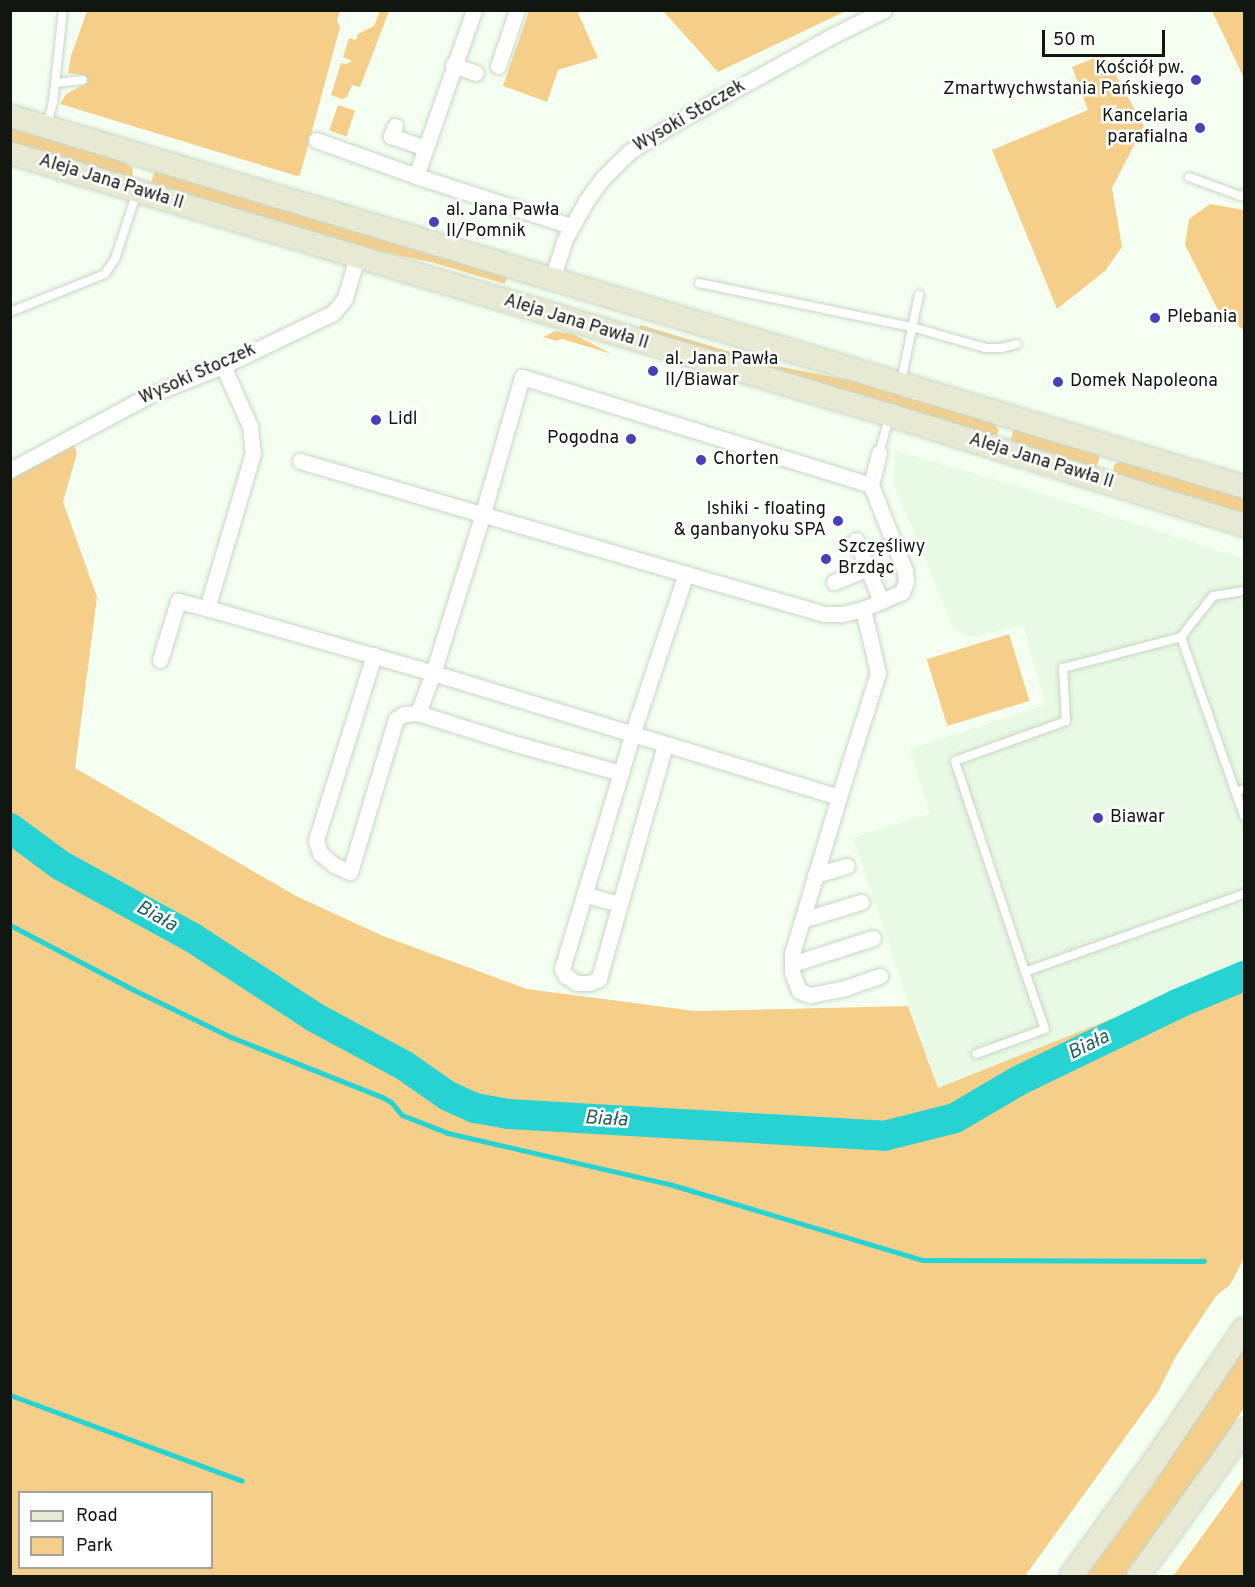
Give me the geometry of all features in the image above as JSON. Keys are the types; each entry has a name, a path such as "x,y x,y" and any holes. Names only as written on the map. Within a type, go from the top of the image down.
{"main road":[{"name":"Aleja Jana Pawła II","path":"10,116 1245,487"},
{"name":"Aleja Jana Pawła II","path":"10,153 628,339 890,415 1245,525"},
{"path":"137,191 146,157"},
{"path":"540,311 552,279"},
{"path":"628,339 638,306"},
{"path":"1071,1576 1156,1460 1245,1329"},
{"path":"1138,1576 1245,1430"}],"street":[{"path":"416,176 474,10"},
{"path":"498,66 517,10"},
{"name":"Wysoki Stoczek","path":"552,279 571,226 603,178 629,152 651,136 832,36 884,10"},
{"path":"453,66 476,74"},
{"path":"395,126 391,136 425,148"},
{"path":"316,140 416,176 571,226"},
{"name":"Wysoki Stoczek","path":"10,470 152,394 223,366 333,313 345,298 357,257"},
{"path":"207,608 253,453 250,426 223,366"},
{"path":"418,713 433,673 483,513 522,378 871,484"},
{"path":"300,461 825,614 842,614 863,609 902,592 906,582 905,572 871,484 879,453"},
{"path":"856,540 881,601"},
{"path":"834,582 868,568"},
{"path":"665,745 599,979 589,983 577,982 566,976 562,969 632,735 686,574"},
{"path":"160,660 178,601 374,655 839,797"},
{"path":"863,609 878,673 815,875 792,964 799,991 810,995 845,988 880,976"},
{"path":"374,655 316,840 320,853 334,865 350,872 396,718 404,714 418,713 516,744 621,773"},
{"path":"815,875 847,866"},
{"path":"586,895 620,904"},
{"path":"802,920 861,902"},
{"path":"792,964 873,938"}],"lane":[{"path":"47,127 55,83 63,10"},
{"path":"55,83 83,80"},
{"path":"1190,177 1241,196 1245,194"},
{"path":"10,312 105,274 115,259 137,191"},
{"path":"699,283 912,327 985,348 1001,348 1017,344"},
{"path":"900,384 920,295"},
{"path":"879,453 890,415"},
{"path":"976,1054 1045,1029 955,761 1065,721 1063,668 1181,637 1213,596 1245,591"},
{"path":"1181,637 1245,816"},
{"path":"1236,792 1245,789"},
{"path":"1025,972 1245,894"}],"shaded area":[{"path":"895,451 1014,485 1244,559 1244,966 938,1088 853,838 930,813 910,749 1046,705 1023,625 970,637 954,629 894,484"}],"green space":[{"path":"87,11 340,11 337,21 340,27 300,175 297,176 60,104 66,94 83,85 83,75 68,73 71,56"},
{"path":"380,11 389,11 360,87 352,85 347,97 342,99 331,95 341,63 346,64 352,61 343,57 349,38 356,40 358,34 374,26"},
{"path":"529,11 584,11 578,13 598,58 558,70 547,102 503,86"},
{"path":"663,11 846,11 718,72"},
{"path":"1212,11 1244,11 1244,78"},
{"path":"1104,54 1144,126 1112,188 1122,247 1105,271 1057,309 992,150 1088,110 1072,67"},
{"path":"338,105 355,111 346,136 329,131"},
{"path":"10,127 123,161 132,168 133,176 131,179 11,143"},
{"path":"155,170 507,277 505,284 431,262 342,244 150,186"},
{"path":"1210,204 1244,210 1244,330 1220,314 1185,245 1189,219"},
{"path":"641,325 777,366 859,382 994,423 999,431 995,437 639,330"},
{"path":"555,331 573,334 612,354 562,339 556,341 543,337"},
{"path":"1014,429 1100,455 1095,471 1009,444"},
{"path":"72,441 77,453 63,502 97,597 75,768 296,896 383,936 527,989 695,1011 908,1006 938,1088 1244,966 1244,1258 1230,1285 1216,1296 1176,1356 1158,1392 1025,1576 11,1576 11,472"},
{"path":"1121,461 1244,498 1244,513 1113,473 1114,465"},
{"path":"1009,634 1029,701 947,726 927,659"},
{"path":"1244,1349 1244,1408 1140,1563 1130,1576 1086,1576 1150,1489"},
{"path":"1244,1477 1244,1576 1173,1576 1232,1495"}],"waterway":[{"name":"Biała","path":"10,828 60,865 193,938 314,1017 405,1066 448,1096 475,1108 508,1114 884,1136 955,1118 1018,1081 1177,1004 1244,976"},
{"path":"10,925 134,990 231,1037 382,1097 391,1102 402,1115 448,1133 669,1184 923,1260 1204,1261"},
{"path":"10,1395 242,1481"}],"place":[{"name":"Kościół pw. Zmartwychwstania Pańskiego","path":"1196,80"},
{"name":"Kancelaria parafialna","path":"1200,128"},
{"name":"al. Jana Pawła II/Pomnik","path":"434,222"},
{"name":"Plebania","path":"1155,318"},
{"name":"al. Jana Pawła II/Biawar","path":"653,371"},
{"name":"Domek Napoleona","path":"1058,382"},
{"name":"Lidl","path":"376,420"},
{"name":"Pogodna","path":"631,439"},
{"name":"Chorten","path":"701,460"},
{"name":"Ishiki - floating & ganbanyoku SPA","path":"838,521"},
{"name":"Szczęśliwy Brzdąc","path":"826,559"},
{"name":"Biawar","path":"1098,818"}]}
